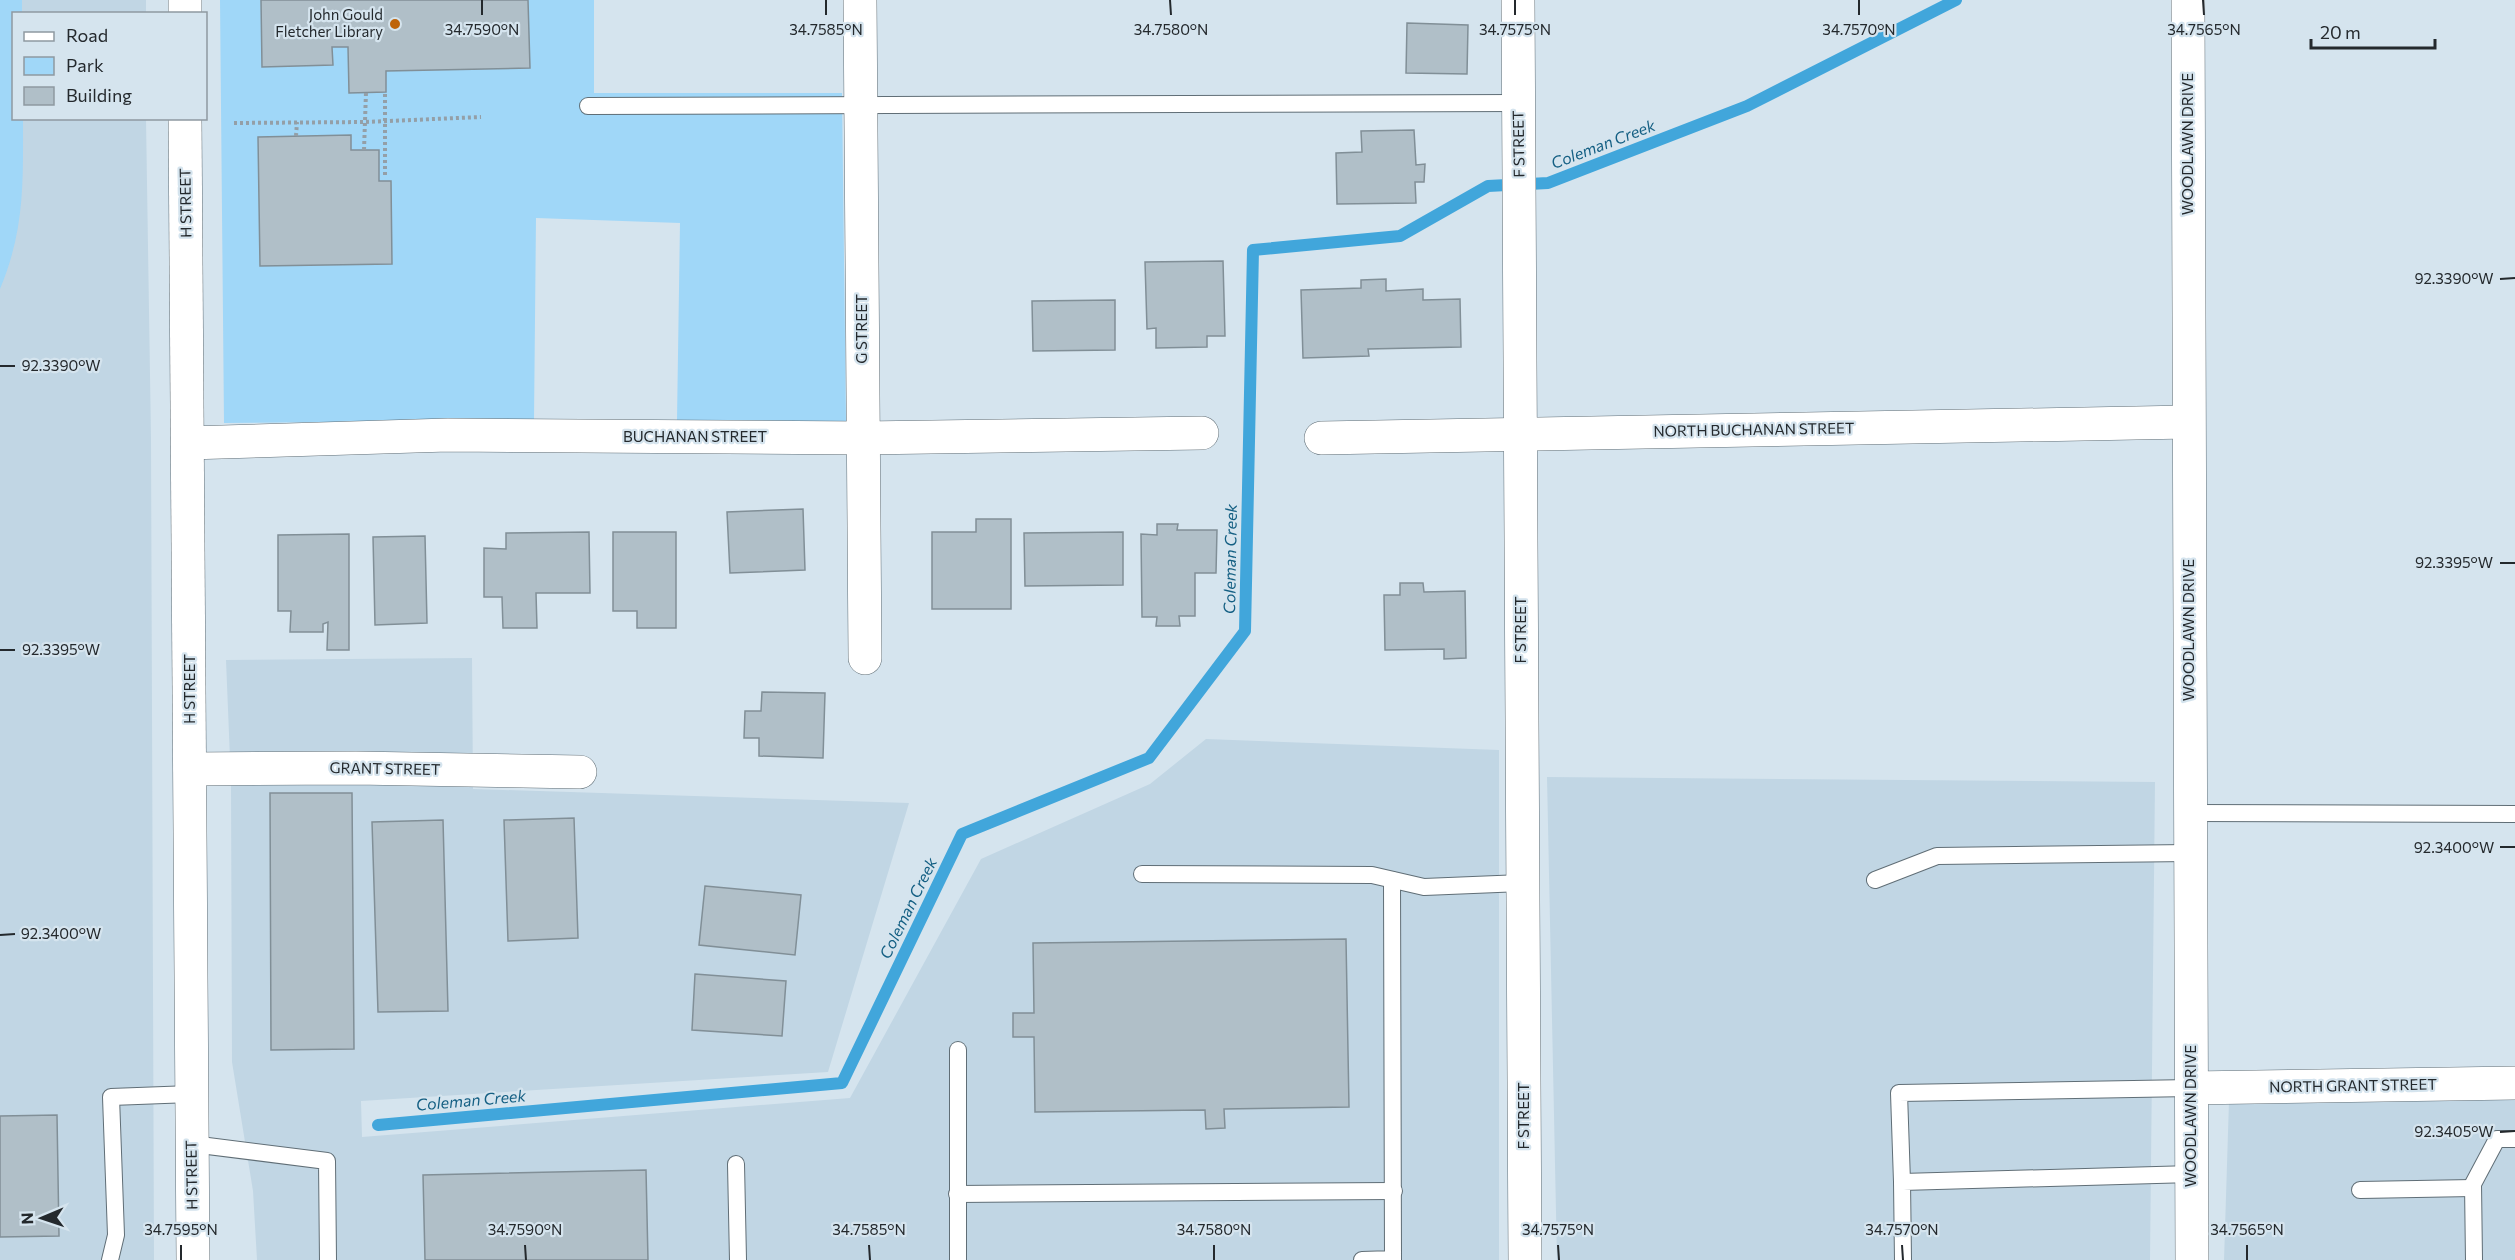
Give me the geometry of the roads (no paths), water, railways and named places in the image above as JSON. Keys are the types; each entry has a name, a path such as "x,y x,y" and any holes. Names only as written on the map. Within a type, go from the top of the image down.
{"street":[{"name":"G STREET","path":"860,0 865,658"},
{"name":"F STREET","path":"1518,0 1525,1260"},
{"name":"WOODLAWN DRIVE","path":"2187,0 2192,1260"},
{"name":"H STREET","path":"185,120 193,1260"},
{"name":"NORTH BUCHANAN STREET","path":"1320,438 2188,422"},
{"name":"BUCHANAN STREET","path":"188,443 448,435 863,438 1202,434"},
{"name":"GRANT STREET","path":"190,770 356,768 580,772"},
{"name":"NORTH GRANT STREET","path":"2191,1088 2515,1083"}],"lane":[{"path":"588,106 1518,103"},
{"path":"2190,813 2515,814"},
{"path":"1875,880 1937,856 2190,852"},
{"path":"1142,874 1372,875 1424,887 1522,883"},
{"path":"1362,1260 1393,1259 1392,880"},
{"path":"958,1050 958,1260"},
{"path":"1903,1260 1899,1093 2191,1088"},
{"path":"110,1260 116,1235 111,1097 191,1094"},
{"path":"2474,1260 2473,1184 2497,1139 2515,1139"},
{"path":"192,1144 327,1161 328,1260"},
{"path":"736,1164 738,1260"},
{"path":"1902,1182 2192,1174"},
{"path":"2360,1190 2473,1188"},
{"path":"957,1194 1394,1191"}],"waterway":[{"name":"Coleman Creek","path":"378,1125 842,1083 962,834 1149,758 1245,631 1253,250 1400,236 1488,186 1548,183 1747,106 1956,0"}],"place":[{"name":"John Gould Fletcher Library","path":"395,24"}]}
